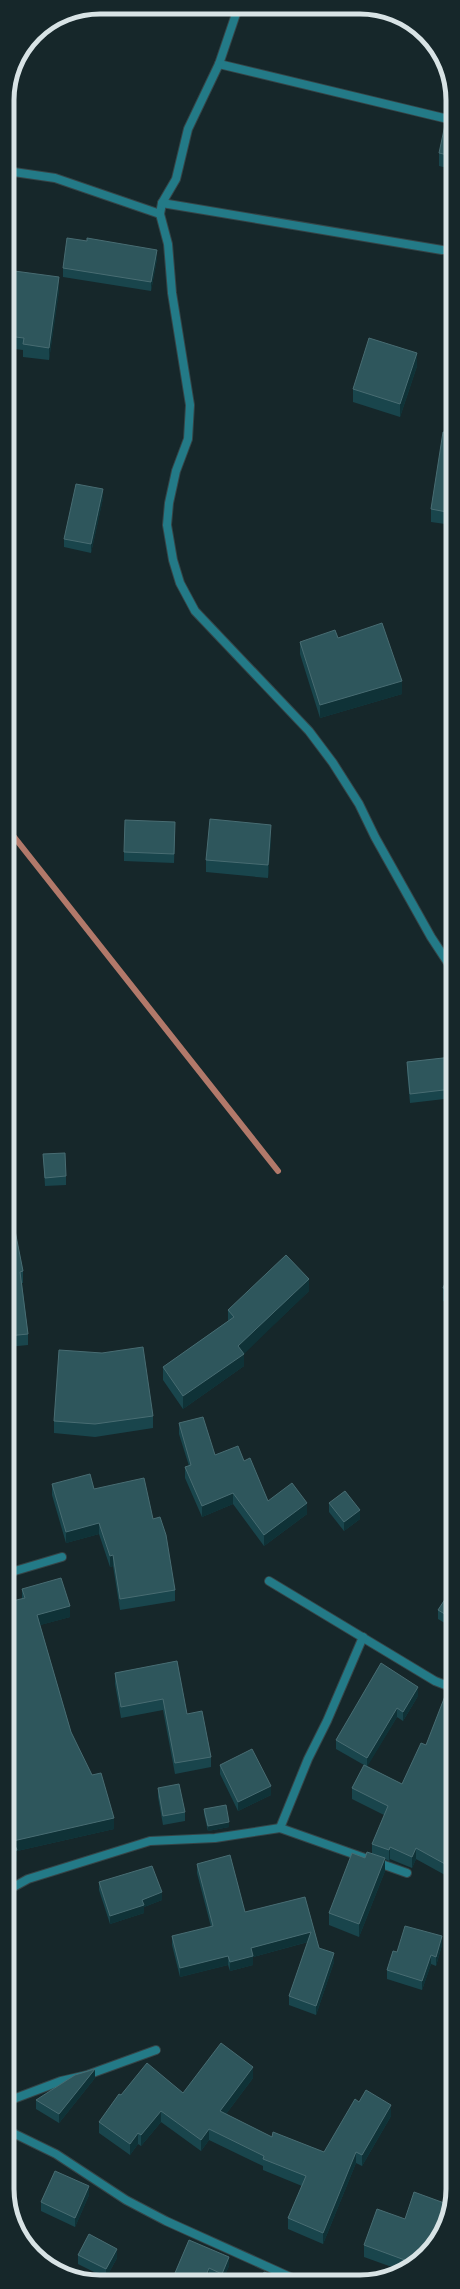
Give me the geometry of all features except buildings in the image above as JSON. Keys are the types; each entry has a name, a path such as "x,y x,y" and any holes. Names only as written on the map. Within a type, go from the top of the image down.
{"street":[{"path":"236,14 219,64 188,129 176,179 162,203 160,214 168,244 172,293 190,405 188,439 176,471 168,510 167,524 172,560 180,584 196,610 309,731 333,763 359,804 375,837 431,937 446,960"},
{"path":"219,64 446,119"},
{"path":"14,172 54,178 160,214"},
{"path":"162,203 442,250"},
{"path":"14,1571 62,1558"},
{"path":"269,1581 435,1680 446,1685"},
{"path":"280,1828 308,1759 327,1721 363,1637"},
{"path":"14,1887 28,1879 150,1841 215,1838 280,1828 407,1873"},
{"path":"14,2099 61,2080 86,2075 156,2050"},
{"path":"14,2134 56,2154 126,2200 166,2221 286,2275"}],"waterway":[{"path":"14,837 278,1171"}]}
